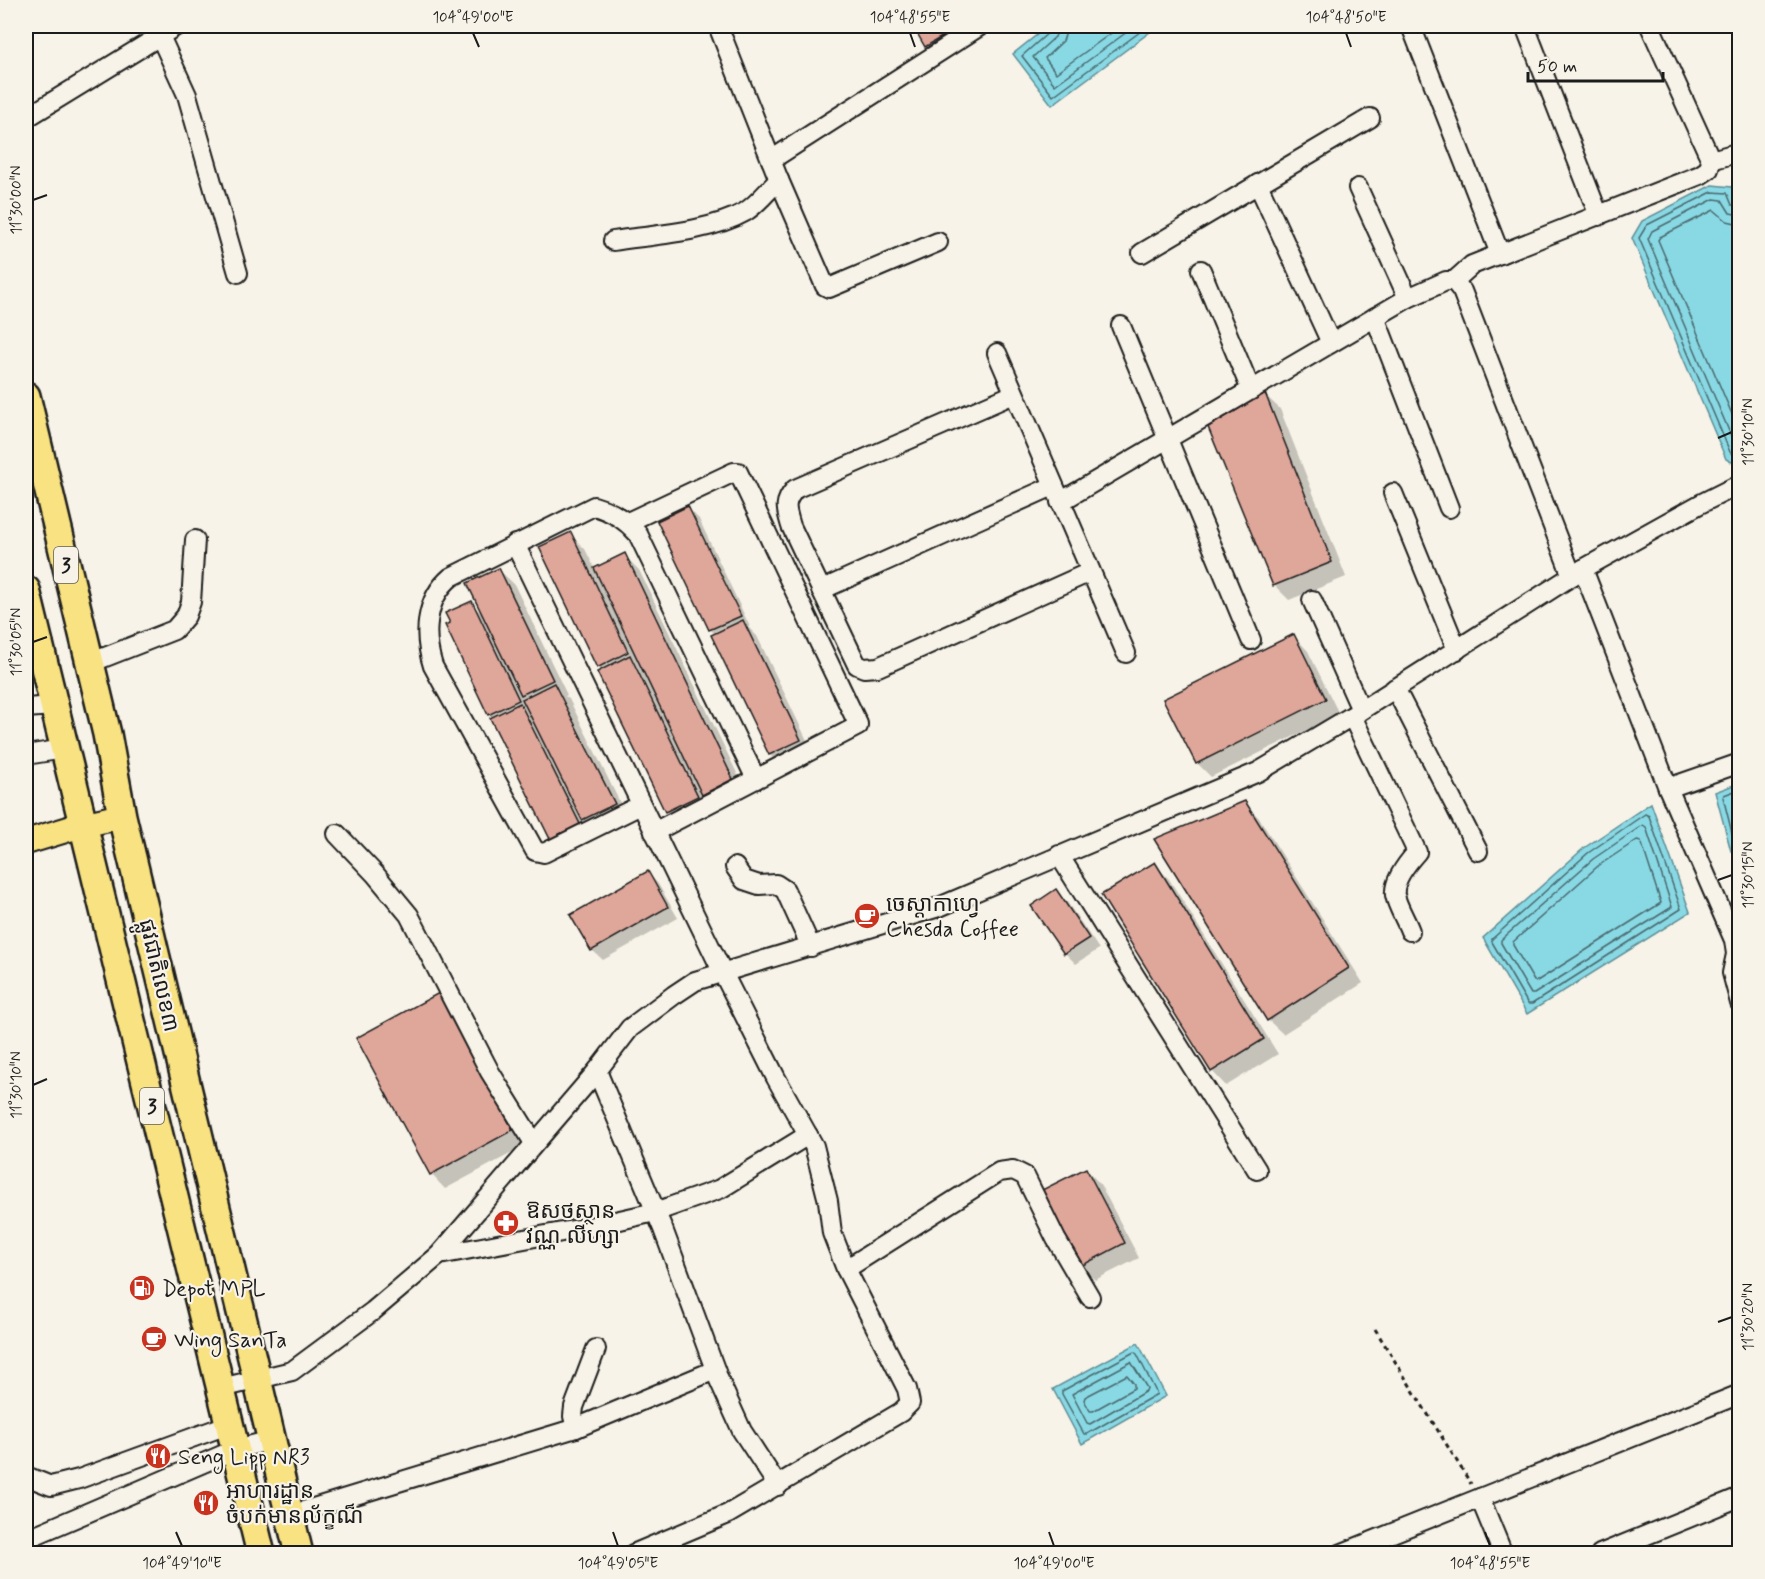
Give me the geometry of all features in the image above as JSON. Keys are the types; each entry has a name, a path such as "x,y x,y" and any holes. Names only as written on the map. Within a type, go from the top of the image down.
{"highway":[{"name":"ផ្លូវជាតិលេខ៣","path":"26,396 107,734 122,816 299,1554"},
{"name":"ផ្លូវជាតិលេខ៣","path":"26,590 261,1554"}],"main road":[{"path":"26,842 122,816"}],"street":[{"path":"26,118 176,26"},
{"path":"718,26 779,180 825,286 830,288 938,242"},
{"path":"771,160 980,26"},
{"path":"1411,26 1500,254"},
{"path":"1525,26 1599,216"},
{"path":"821,590 1057,494 1167,439 1408,298 1446,281 1454,281 1472,265 1599,216 1700,175 1709,169 1711,160 1650,26"},
{"path":"160,36 187,95 238,273"},
{"path":"1142,253 1370,118"},
{"path":"1711,160 1740,152"},
{"path":"613,241 710,226 730,220 747,211 779,180"},
{"path":"1258,184 1330,343"},
{"path":"1359,188 1408,298"},
{"path":"1201,270 1251,390"},
{"path":"1454,281 1462,291 1668,788 1734,940 1736,954 1732,973 1740,1003"},
{"path":"1376,317 1449,508"},
{"path":"1121,326 1251,640"},
{"path":"997,353 1126,653"},
{"path":"1014,394 795,489 788,496 786,509 791,526 858,665 864,668 878,667 1090,572"},
{"path":"628,522 738,472 858,724 654,832"},
{"path":"221,1388 292,1371 373,1311 439,1255 597,1071 630,1028 695,981 939,907 1258,772 1357,713 1578,572 1740,484"},
{"path":"1393,493 1457,650"},
{"path":"641,805 544,853 535,851 429,654 427,626 433,597 451,577 594,507 605,509 628,522 638,534 756,779"},
{"path":"90,663 174,630 186,616 191,602 195,540"},
{"path":"515,544 723,973 814,1146 828,1201 832,1233 846,1269 907,1389 909,1403 901,1412 728,1514 633,1554"},
{"path":"1312,600 1357,713 1417,852 1408,862 1398,880 1395,894 1410,932"},
{"path":"1395,688 1478,851"},
{"path":"26,708 53,706"},
{"path":"26,755 64,749"},
{"path":"1668,788 1740,763"},
{"path":"337,834 375,874 409,915 490,1072 534,1143"},
{"path":"1059,855 1257,1170"},
{"path":"735,867 744,880 759,885 776,884 784,890 811,947"},
{"path":"597,1071 655,1212 715,1370 742,1431 778,1486"},
{"path":"439,1255 589,1227 655,1212 720,1189 808,1135"},
{"path":"846,1269 999,1172 1013,1170 1025,1176 1056,1239 1090,1297"},
{"path":"576,1428 573,1416 574,1407 596,1349"},
{"path":"290,1515 576,1428 715,1370"},
{"path":"1340,1554 1740,1394"},
{"path":"26,1476 51,1486 233,1437 272,1440"},
{"path":"26,1539 233,1437"},
{"path":"1600,1554 1740,1497"},
{"path":"1480,1498 1503,1554"}],"path":[{"path":"1375,1329 1480,1498"}],"water":[{"path":"1048,26 1158,26 1052,105 1013,54"},
{"path":"1712,185 1732,187 1739,208 1740,458 1731,462 1726,459 1632,238 1642,221"},
{"path":"1739,783 1739,849 1731,851 1715,792"},
{"path":"1651,803 1690,912 1527,1014 1483,938 1584,848"},
{"path":"1138,1343 1166,1396 1082,1444 1053,1389"}],"building":[{"path":"913,26 960,26 925,47"},
{"path":"1265,393 1332,562 1273,586 1208,427"},
{"path":"688,506 741,616 709,630 657,521"},
{"path":"571,532 628,652 597,668 539,547"},
{"path":"625,553 733,779 702,795 594,568"},
{"path":"499,568 553,680 521,695 467,583"},
{"path":"472,601 519,700 488,715 445,625 450,623 445,613"},
{"path":"743,620 801,740 769,755 711,635"},
{"path":"1294,634 1326,699 1196,764 1163,699"},
{"path":"630,655 698,796 665,812 597,672"},
{"path":"554,683 615,804 582,820 522,699"},
{"path":"520,703 580,824 550,839 490,718"},
{"path":"1245,801 1349,968 1267,1021 1154,839"},
{"path":"1155,862 1264,1039 1211,1072 1101,895"},
{"path":"648,871 668,907 591,951 570,915"},
{"path":"1056,889 1089,938 1064,954 1031,906"},
{"path":"439,993 513,1130 430,1175 356,1038"},
{"path":"1086,1168 1125,1243 1079,1267 1040,1191"}],"place":[{"name":"ចេស្ដាកាហ្វេ Chesda Coffee","path":"867,916"},
{"name":"ឱសថស្ថាន វណ្ណ លីហ្សា","path":"506,1223"},
{"name":"Depot MPL","path":"142,1288"},
{"name":"Wing SanTa","path":"154,1339"},
{"name":"Seng Lipp NR3","path":"158,1456"},
{"name":"អាហារដ្ឋាន ចំបក់មានល័ក្ខណ៏","path":"206,1503"}]}
